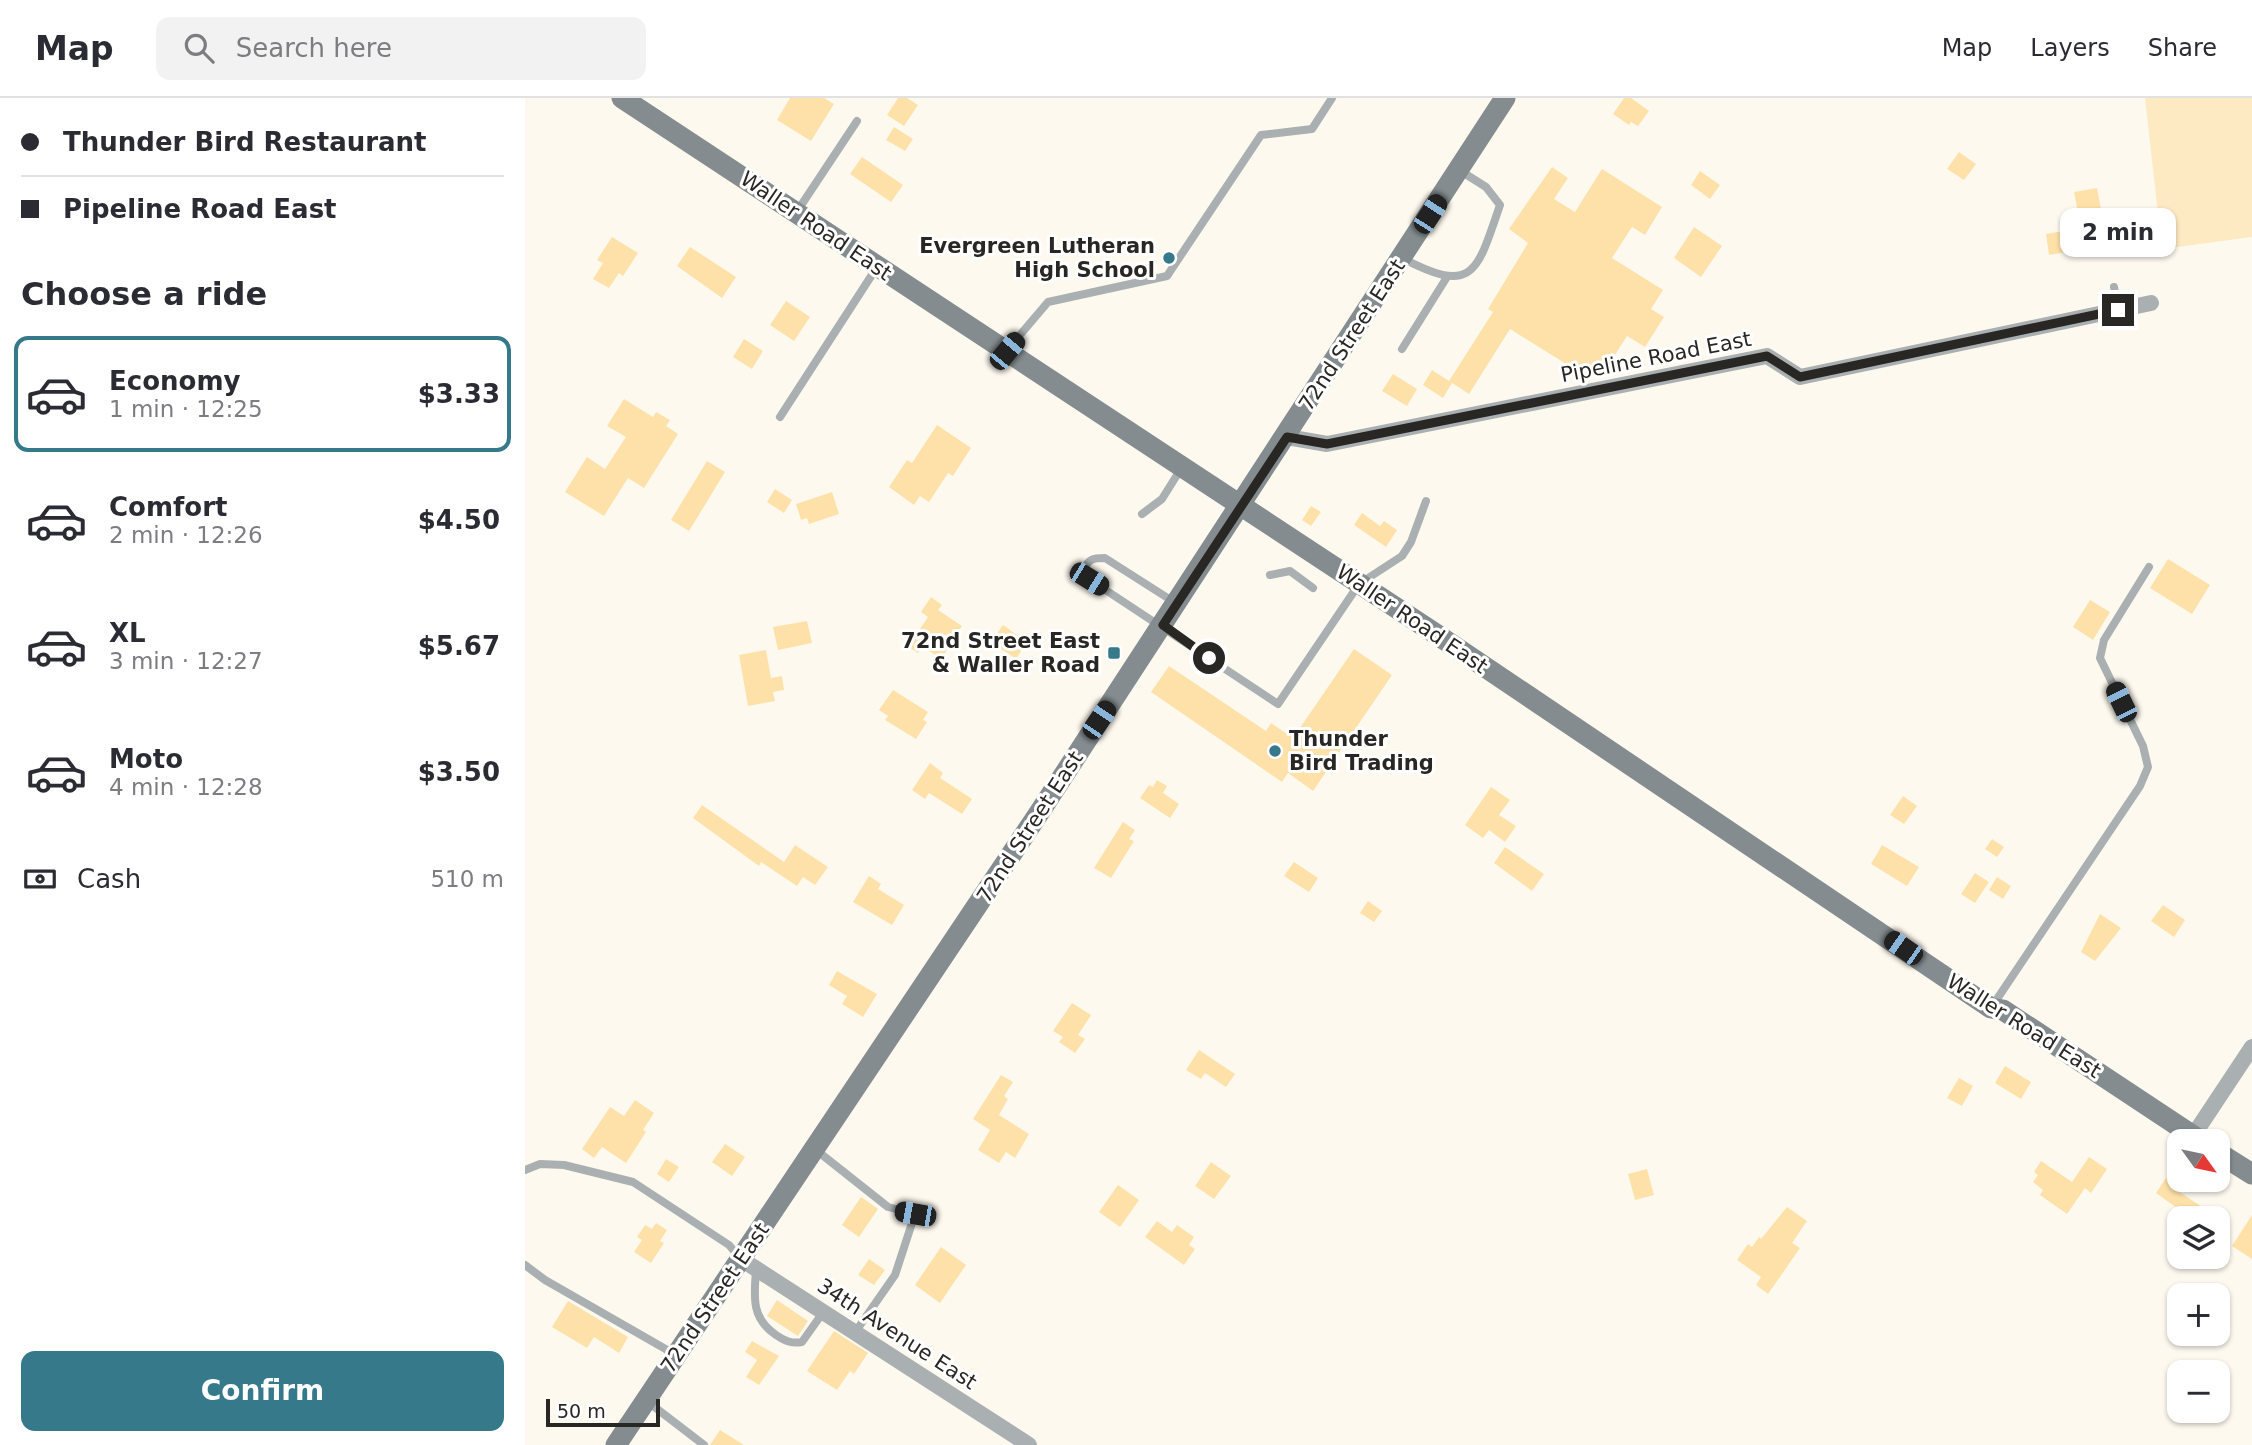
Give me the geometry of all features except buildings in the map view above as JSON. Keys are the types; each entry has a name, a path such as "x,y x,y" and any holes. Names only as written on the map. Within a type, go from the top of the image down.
{"street":[{"name":"Waller Road East","path":"622,98 645,109 796,213 1359,584 1991,1008 2003,1010 2182,1129"},
{"name":"72nd Street East","path":"616,1445 676,1355 748,1264 815,1150 1287,437 1505,98"},
{"name":"Pipeline Road East","path":"1287,437 1327,444 1767,356 1800,377 2151,303"},
{"path":"2203,1129 2252,1047"},
{"path":"2230,1160 2252,1174"},
{"name":"34th Avenue East","path":"748,1264 824,1310 1029,1445"}],"lane":[{"path":"1007,351 1048,302 1167,276 1261,135 1313,129 1332,98"},
{"path":"796,213 857,121"},
{"path":"1402,257 1434,275 1460,278 1468,274 1484,252 1500,205 1486,187 1459,170"},
{"path":"780,417 877,267"},
{"path":"1402,349 1447,277"},
{"path":"2114,287 2118,310"},
{"path":"1142,514 1162,499 1182,467"},
{"path":"1177,604 1104,558 1094,558 1087,563 1084,570 1089,579 1163,625 1278,704 1359,584 1402,556 1411,542 1426,500"},
{"path":"1991,1008 2140,786 2148,767 2143,746 2100,658 2104,640 2149,567"},
{"path":"1270,575 1290,572 1313,588"},
{"path":"815,1150 888,1207 915,1214 895,1275 856,1331"},
{"path":"525,1170 540,1164 564,1165 633,1182 729,1245 748,1264 758,1318 785,1340 802,1342 824,1310"},
{"path":"525,1265 545,1280 676,1355"},
{"path":"645,1401 704,1445"}],"shaded area":[{"path":"2145,98 2252,98 2252,237 2162,249"}],"place":[{"name":"Evergreen Lutheran High School","path":"1169,258"},
{"name":"72nd Street East & Waller Road","path":"1114,653"},
{"name":"Thunder Bird Trading","path":"1275,751"}],"route":[{"path":"1209,658 1163,625 1287,437 1327,444 1767,356 1800,377 2118,310"}]}
